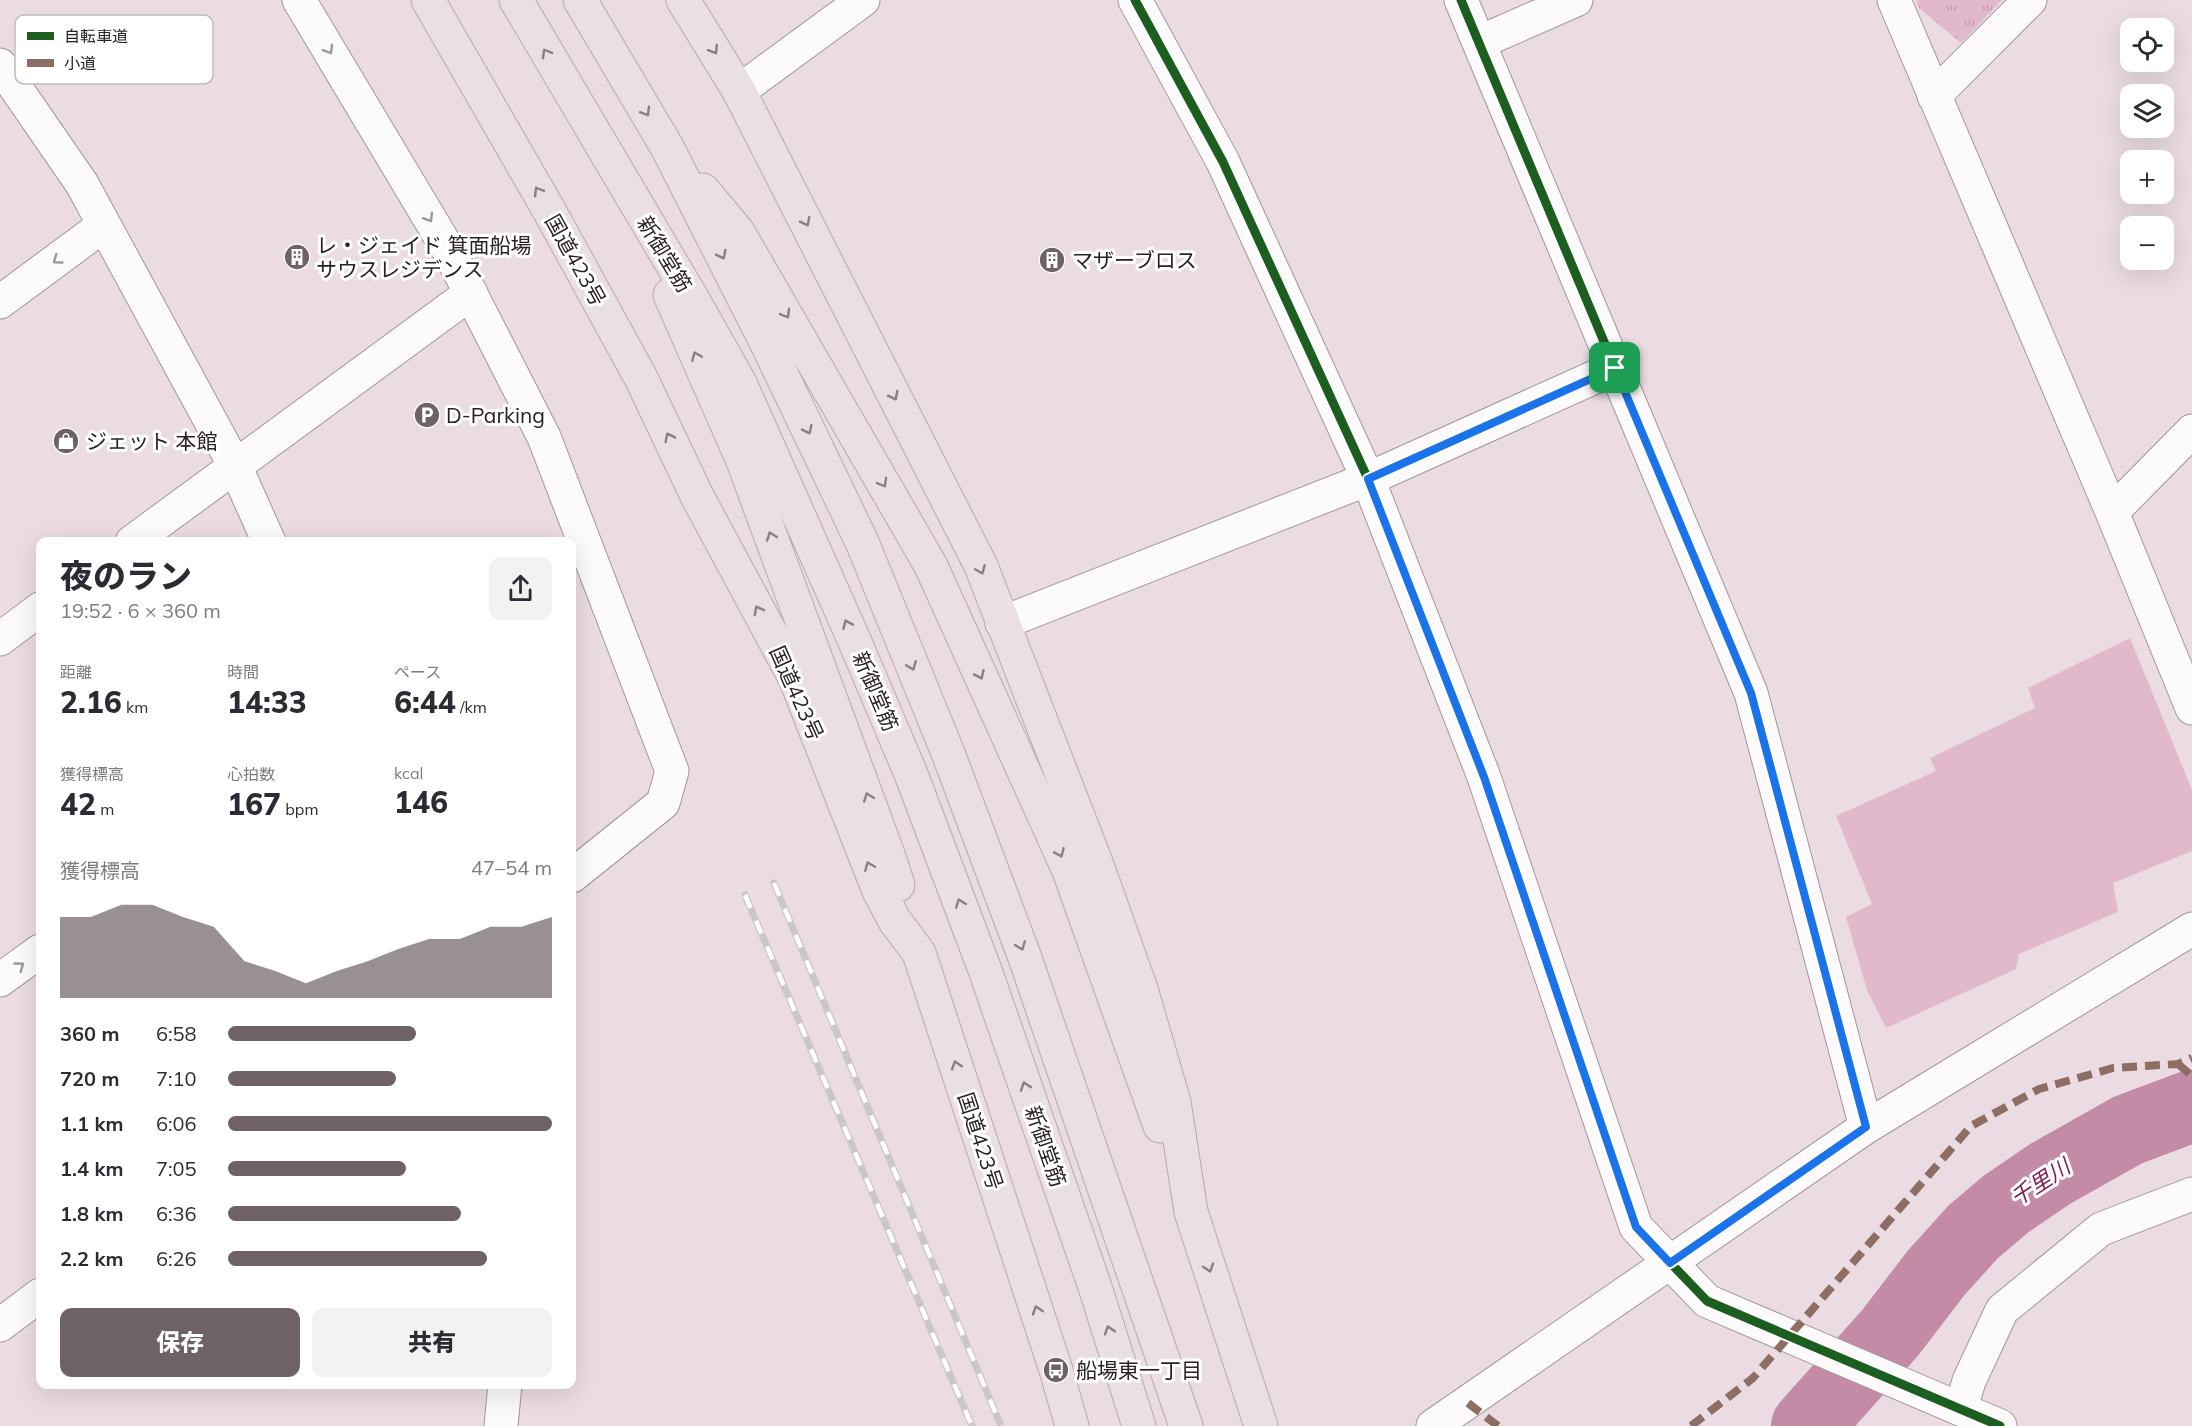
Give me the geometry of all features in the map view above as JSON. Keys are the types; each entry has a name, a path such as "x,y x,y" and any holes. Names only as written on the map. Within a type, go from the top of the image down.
{"highway":[{"name":"国道423号","path":"428,0 550,212 641,378 697,496 795,678 879,891 895,921 919,952 1056,1370 1072,1426"},
{"name":"新御堂筋","path":"516,0 740,383 855,642 911,774 985,970 1095,1287 1139,1426"},
{"name":"新御堂筋","path":"580,0 667,147 767,344 862,542 948,753 1025,958 1186,1426"},
{"path":"683,0 739,91 981,566 1097,865 1141,989 1174,1102 1191,1212"},
{"path":"667,147 738,232 931,566 1069,871 1191,1212 1261,1426"},
{"path":"621,180 743,461 889,857 919,952"}],"street":[{"path":"299,0 443,241 544,437 672,771 663,803 576,873"},
{"path":"739,91 863,0"},
{"path":"1135,0 1222,162 1368,479 1484,777 1636,1227 1707,1301 2001,1426"},
{"path":"1461,0 1751,693 1866,1127"},
{"path":"1479,42 1576,0"},
{"path":"1894,0 2112,512 2192,708"},
{"path":"1934,96 2030,0"},
{"path":"0,65 82,184 235,466 267,537"},
{"path":"0,302 104,225"},
{"path":"139,537 471,293"},
{"path":"1002,623 1368,479 1615,368"},
{"path":"2112,512 2192,431"},
{"path":"0,639 36,612"},
{"path":"1433,1426 1866,1127 2192,929"},
{"path":"0,980 36,954"},
{"path":"1961,1408 1969,1380 2002,1310 2101,1229 2192,1194"},
{"path":"0,1325 36,1298"},
{"path":"501,1426 505,1389"}],"green space":[{"path":"1916,0 2002,0 1961,43 1919,8"},
{"path":"2130,638 2192,790 2192,851 2113,883 2118,912 2019,954 2016,969 1886,1028 1867,990 1846,917 1872,904 1836,816 1936,771 1930,758 2035,708 2028,688"}],"waterway":[{"name":"千里川","path":"1807,1426 1890,1333 1936,1273 1973,1232 2006,1204 2050,1174 2128,1130 2192,1106"}],"railway":[{"path":"774,883 1001,1426"},
{"path":"745,895 972,1426"}],"marked path":[{"path":"1691,1426 1753,1378 1971,1126 2039,1089 2113,1068 2178,1064 2192,1058"},
{"path":"2178,1064 2192,1076"},
{"path":"1468,1403 1498,1426"}],"cycle path":[{"path":"1135,0 1223,162 1368,479 1484,777 1636,1227 1707,1301 2000,1426"},
{"path":"1461,0 1751,693 1866,1127"}],"place":[{"name":"レ・ジェイド 箕面船場 サウスレジデンス","path":"297,257"},
{"name":"マザーブロス","path":"1052,260"},
{"name":"D-Parking","path":"427,415"},
{"name":"ジェット 本館","path":"66,441"},
{"name":"船場東一丁目","path":"1056,1370"}],"route":[{"path":"1615,368 1751,693 1866,1127 1670,1263 1636,1227 1484,777 1368,479 1615,368"}]}
